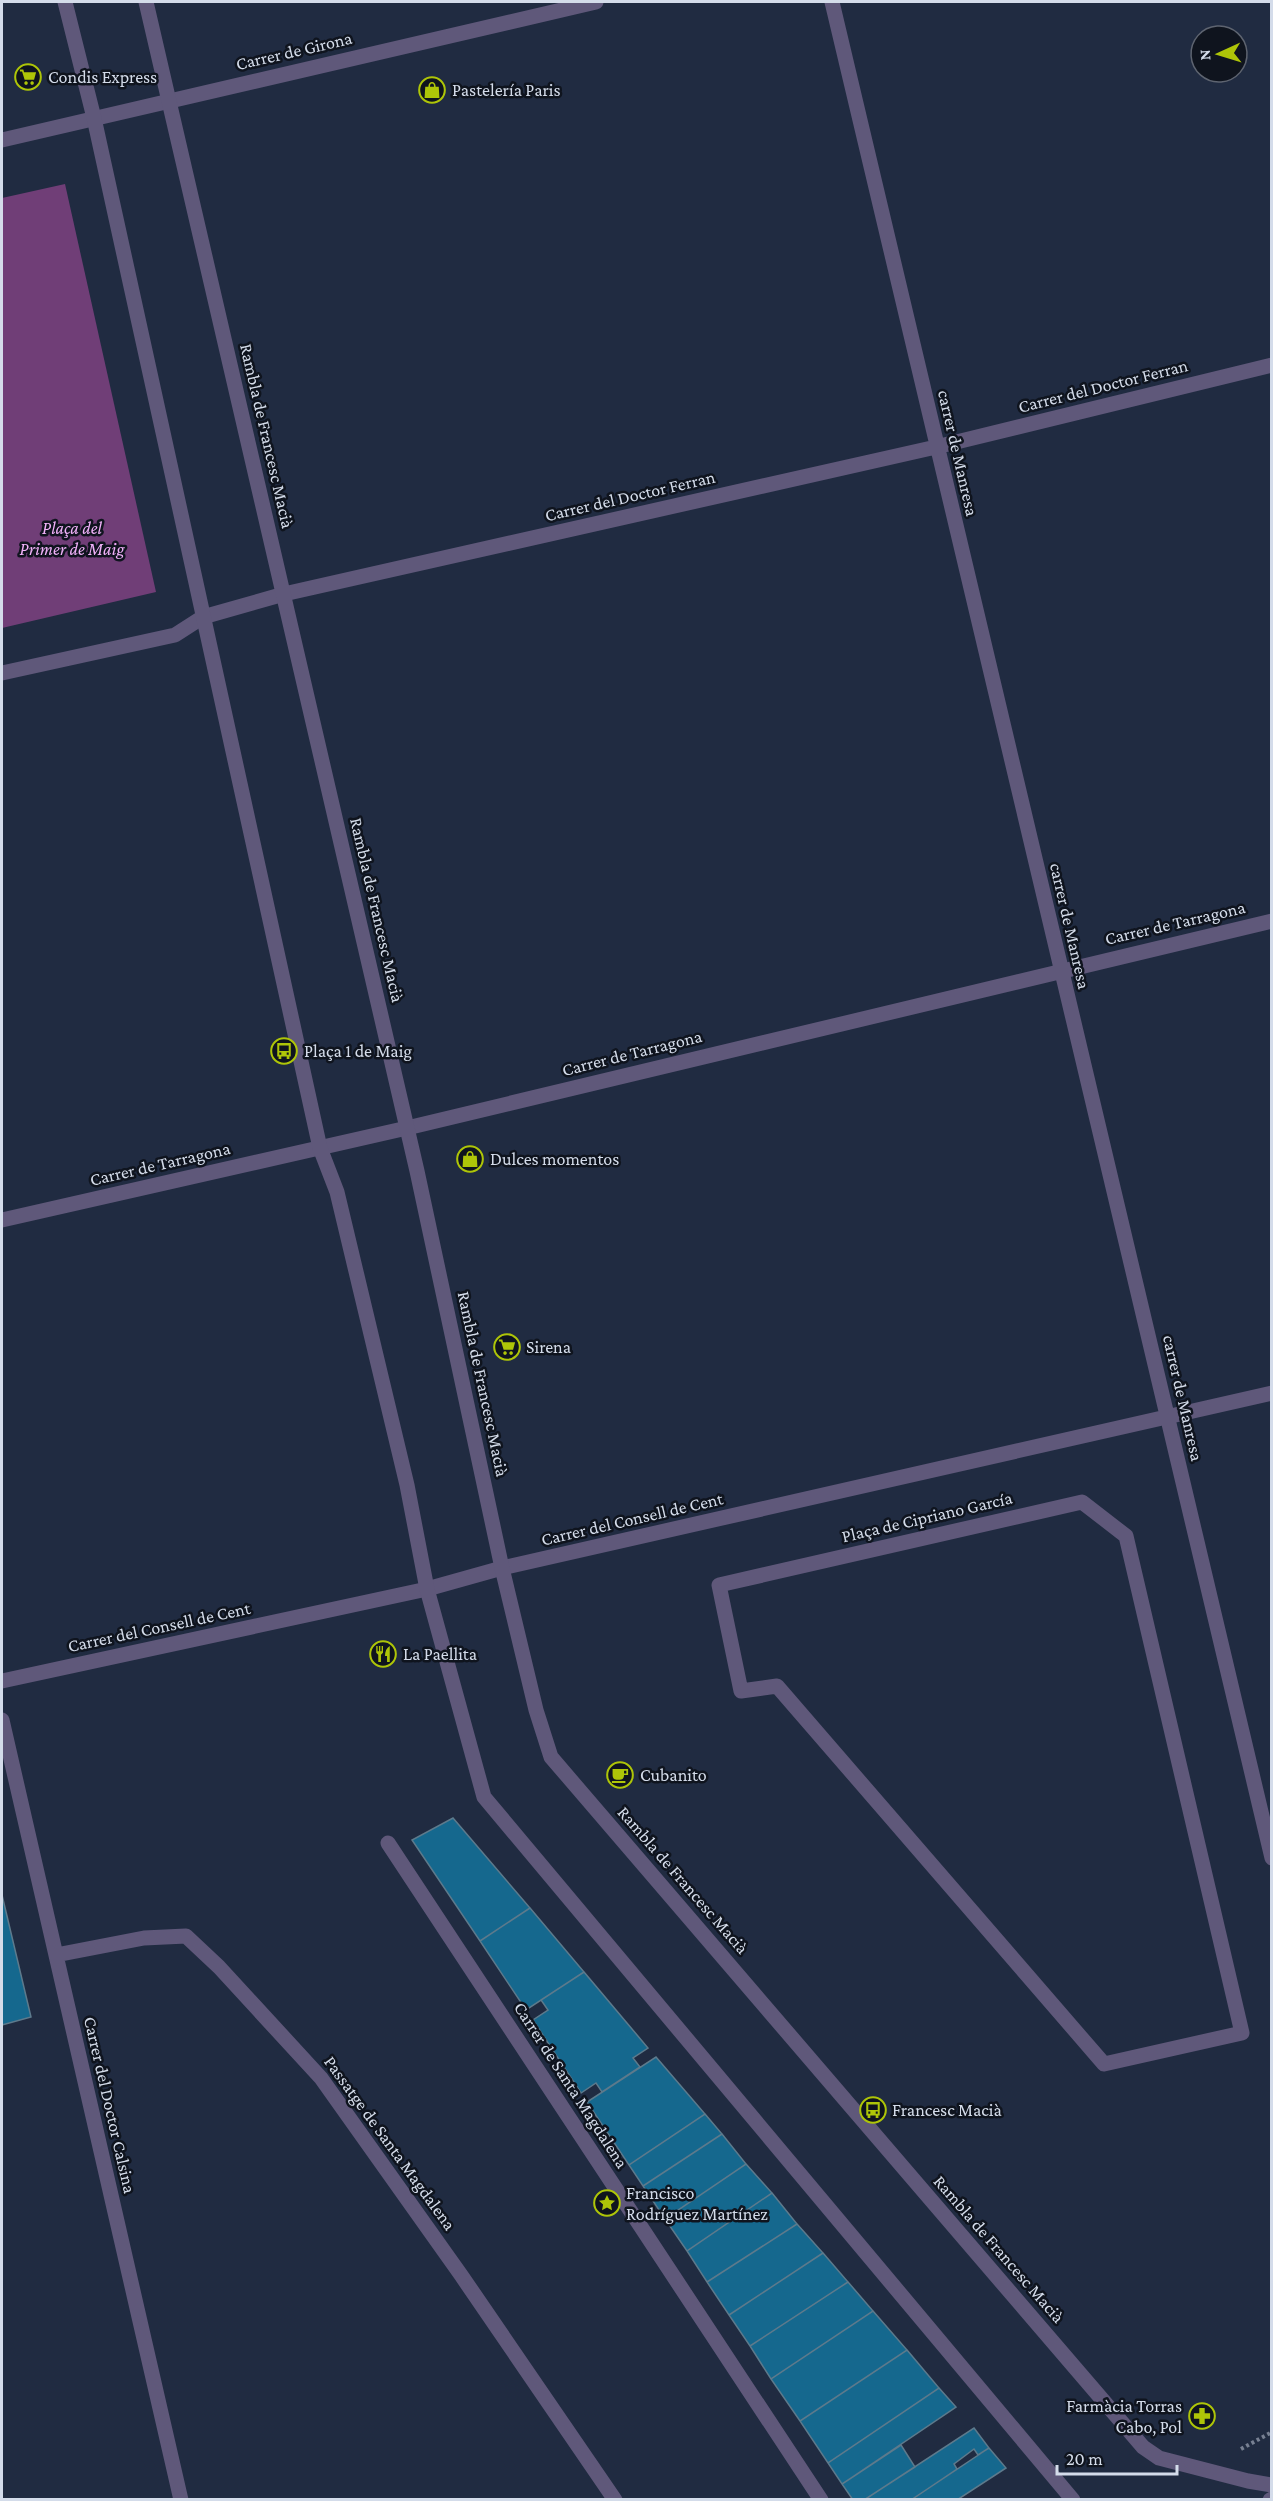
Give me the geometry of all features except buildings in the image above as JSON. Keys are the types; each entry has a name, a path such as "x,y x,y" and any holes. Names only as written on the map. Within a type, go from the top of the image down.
{"street":[{"path":"65,2 94,118 320,1148 338,1192 407,1485 426,1589 484,1797 1073,2498"},
{"name":"Rambla de Francesc Macià","path":"146,2 407,1128 502,1568 536,1710 551,1757 1143,2447 1159,2458 1272,2485"},
{"name":"Carrer de Girona","path":"2,140 596,2"},
{"name":"carrer de Manresa","path":"832,2 1272,1858"},
{"name":"Carrer del Doctor Ferran","path":"2,673 175,635 203,617 284,594 936,447 1272,365"},
{"name":"Carrer de Tarragona","path":"2,1220 407,1128 1272,921"},
{"name":"Carrer del Consell de Cent","path":"2,1681 426,1589 502,1568 1272,1394"},
{"name":"Plaça de Cipriano García","path":"1082,1502 1126,1536 1242,2033 1104,2064 777,1686 741,1691 719,1585 1082,1502"},
{"name":"Carrer del Doctor Calsina","path":"2,1720 181,2499"},
{"name":"Carrer de Santa Magdalena","path":"388,1843 820,2499"},
{"name":"Passatge de Santa Magdalena","path":"56,1955 144,1938 186,1936 219,1967 321,2078 461,2275 615,2499"}],"green space":[{"name":"Plaça del Primer de Maig","path":"65,184 156,592 2,628 2,198"}],"place":[{"name":"Condis Express","path":"28,77"},
{"name":"Pastelería Paris","path":"432,90"},
{"name":"Plaça 1 de Maig","path":"284,1051"},
{"name":"Dulces momentos","path":"470,1159"},
{"name":"Sirena","path":"507,1347"},
{"name":"La Paellita","path":"383,1654"},
{"name":"Cubanito","path":"620,1775"},
{"name":"Francesc Macià","path":"873,2110"},
{"name":"Francisco Rodríguez Martínez","path":"607,2203"},
{"name":"Farmàcia Torras Cabo, Pol","path":"1202,2416"}]}
